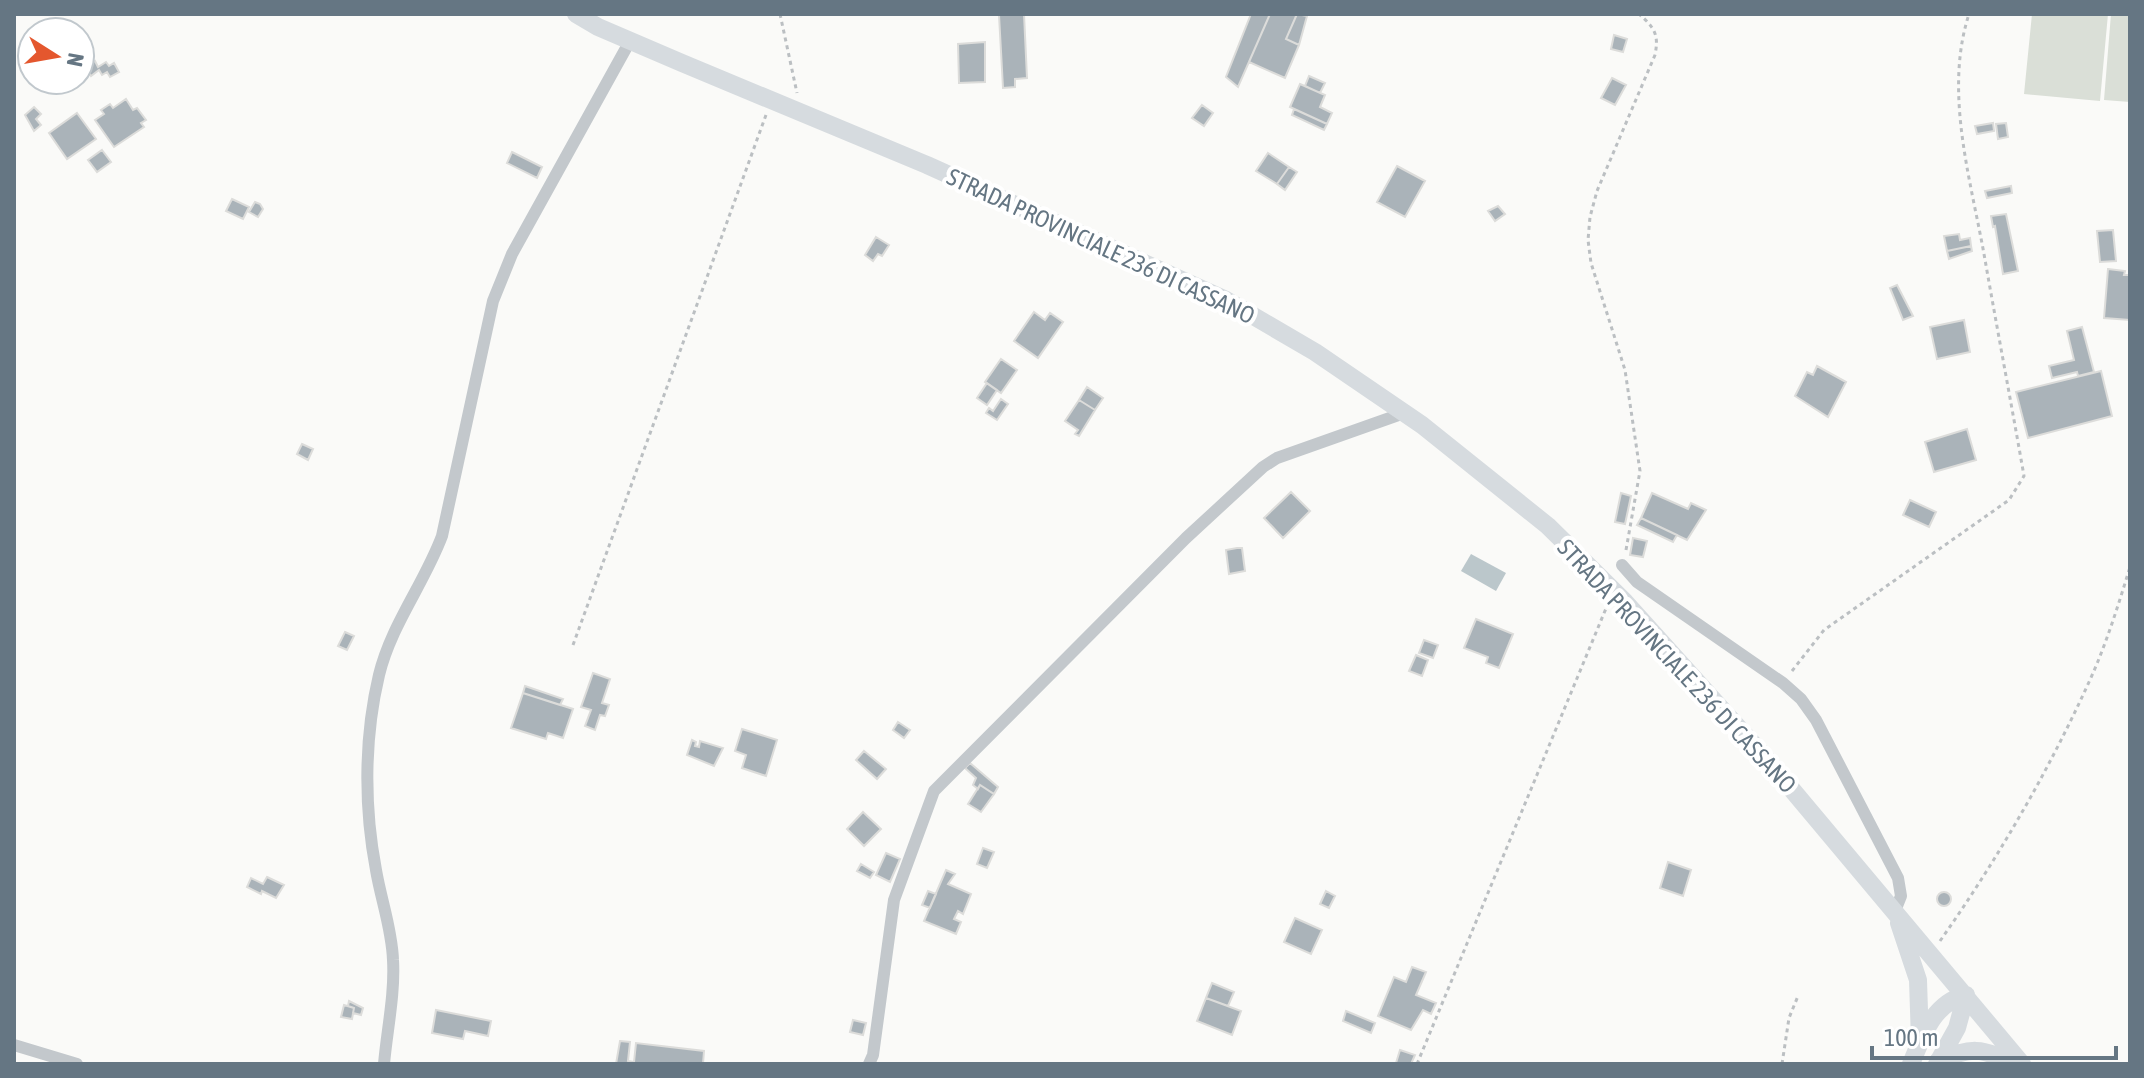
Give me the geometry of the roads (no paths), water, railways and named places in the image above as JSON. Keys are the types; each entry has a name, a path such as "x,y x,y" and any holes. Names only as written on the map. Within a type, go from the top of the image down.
{"main road":[{"name":"STRADA PROVINCIALE 236 DI CASSANO","path":"576,14 630,41 927,165 1226,300 1315,352 1404,413 1548,526 1617,595 1763,755 2022,1064"},
{"path":"1895,911 1918,980 1920,1041"},
{"path":"1911,1064 1938,1010 1950,999 1966,995 1957,1028 1938,1063"},
{"path":"1938,1063 1965,1050 1986,1050 2014,1064"}],"street":[{"path":"384,1064 394,962 390,929 376,870 367,798 369,747 378,676 388,646 442,536 493,301 512,254 630,41"},
{"path":"869,1064 873,1055 894,900 934,791 1186,538 1263,467 1277,458 1404,413"},
{"path":"1622,565 1637,582 1783,683 1801,699 1816,720 1898,878 1901,896 1895,911"},
{"path":"14,1045 77,1064"}]}
